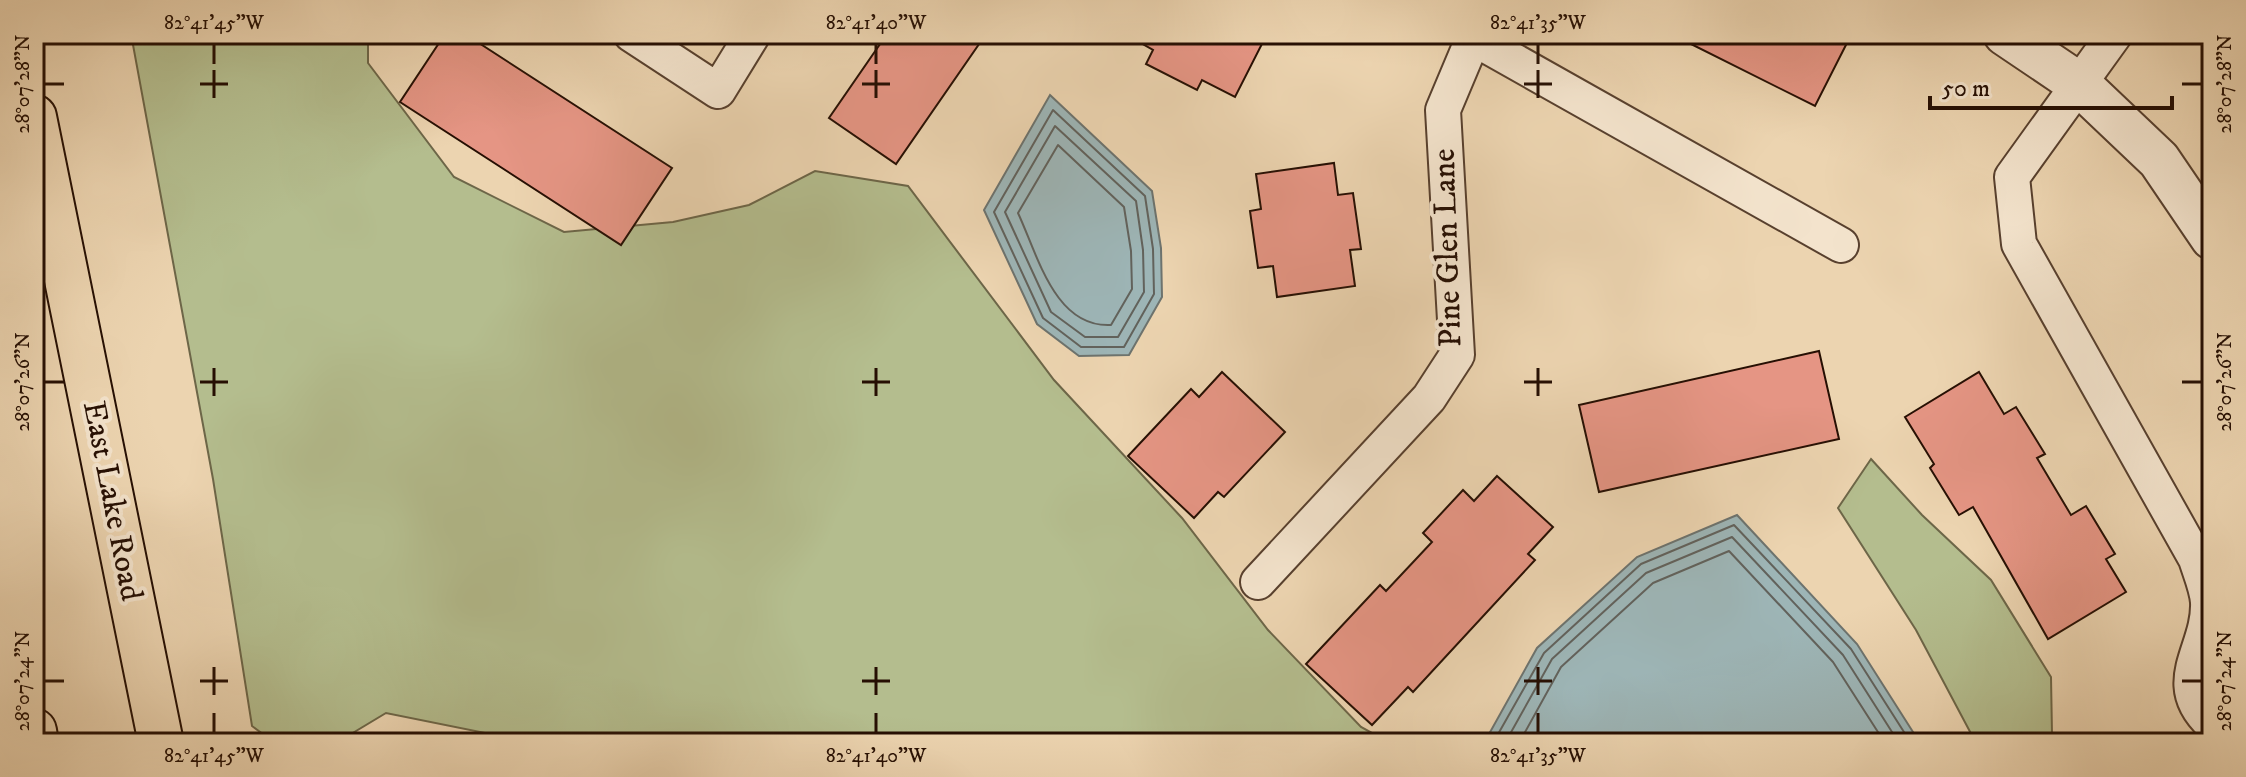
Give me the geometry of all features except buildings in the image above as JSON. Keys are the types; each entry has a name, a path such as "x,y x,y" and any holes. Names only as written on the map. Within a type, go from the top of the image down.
{"main road":[{"name":"East Lake Road","path":"34,117 161,743"},
{"path":"34,731 36,743"}],"street":[{"path":"631,34 718,91 753,34"},
{"path":"2005,34 2079,84 2159,160 2212,238"},
{"path":"2115,34 2012,177 2019,244 2196,559 2208,602 2190,684 2195,708 2212,724"},
{"name":"Pine Glen Lane","path":"1258,582 1429,398 1457,355 1443,110 1471,35 1841,245"}],"green space":[{"path":"131,34 368,34 368,63 454,177 564,232 673,222 749,205 815,171 908,186 1054,380 1182,518 1268,630 1361,727 1390,743 535,743 386,713 336,743 275,743 252,726 213,479"},
{"path":"1871,459 1922,515 1991,580 2051,677 2052,734 2047,743 1976,743 1916,630 1838,508"}],"water":[{"path":"1050,95 1152,191 1161,248 1162,297 1129,355 1079,356 1037,324 984,210"},
{"path":"1737,515 1857,644 1920,743 1484,743 1537,648 1637,557"}]}
